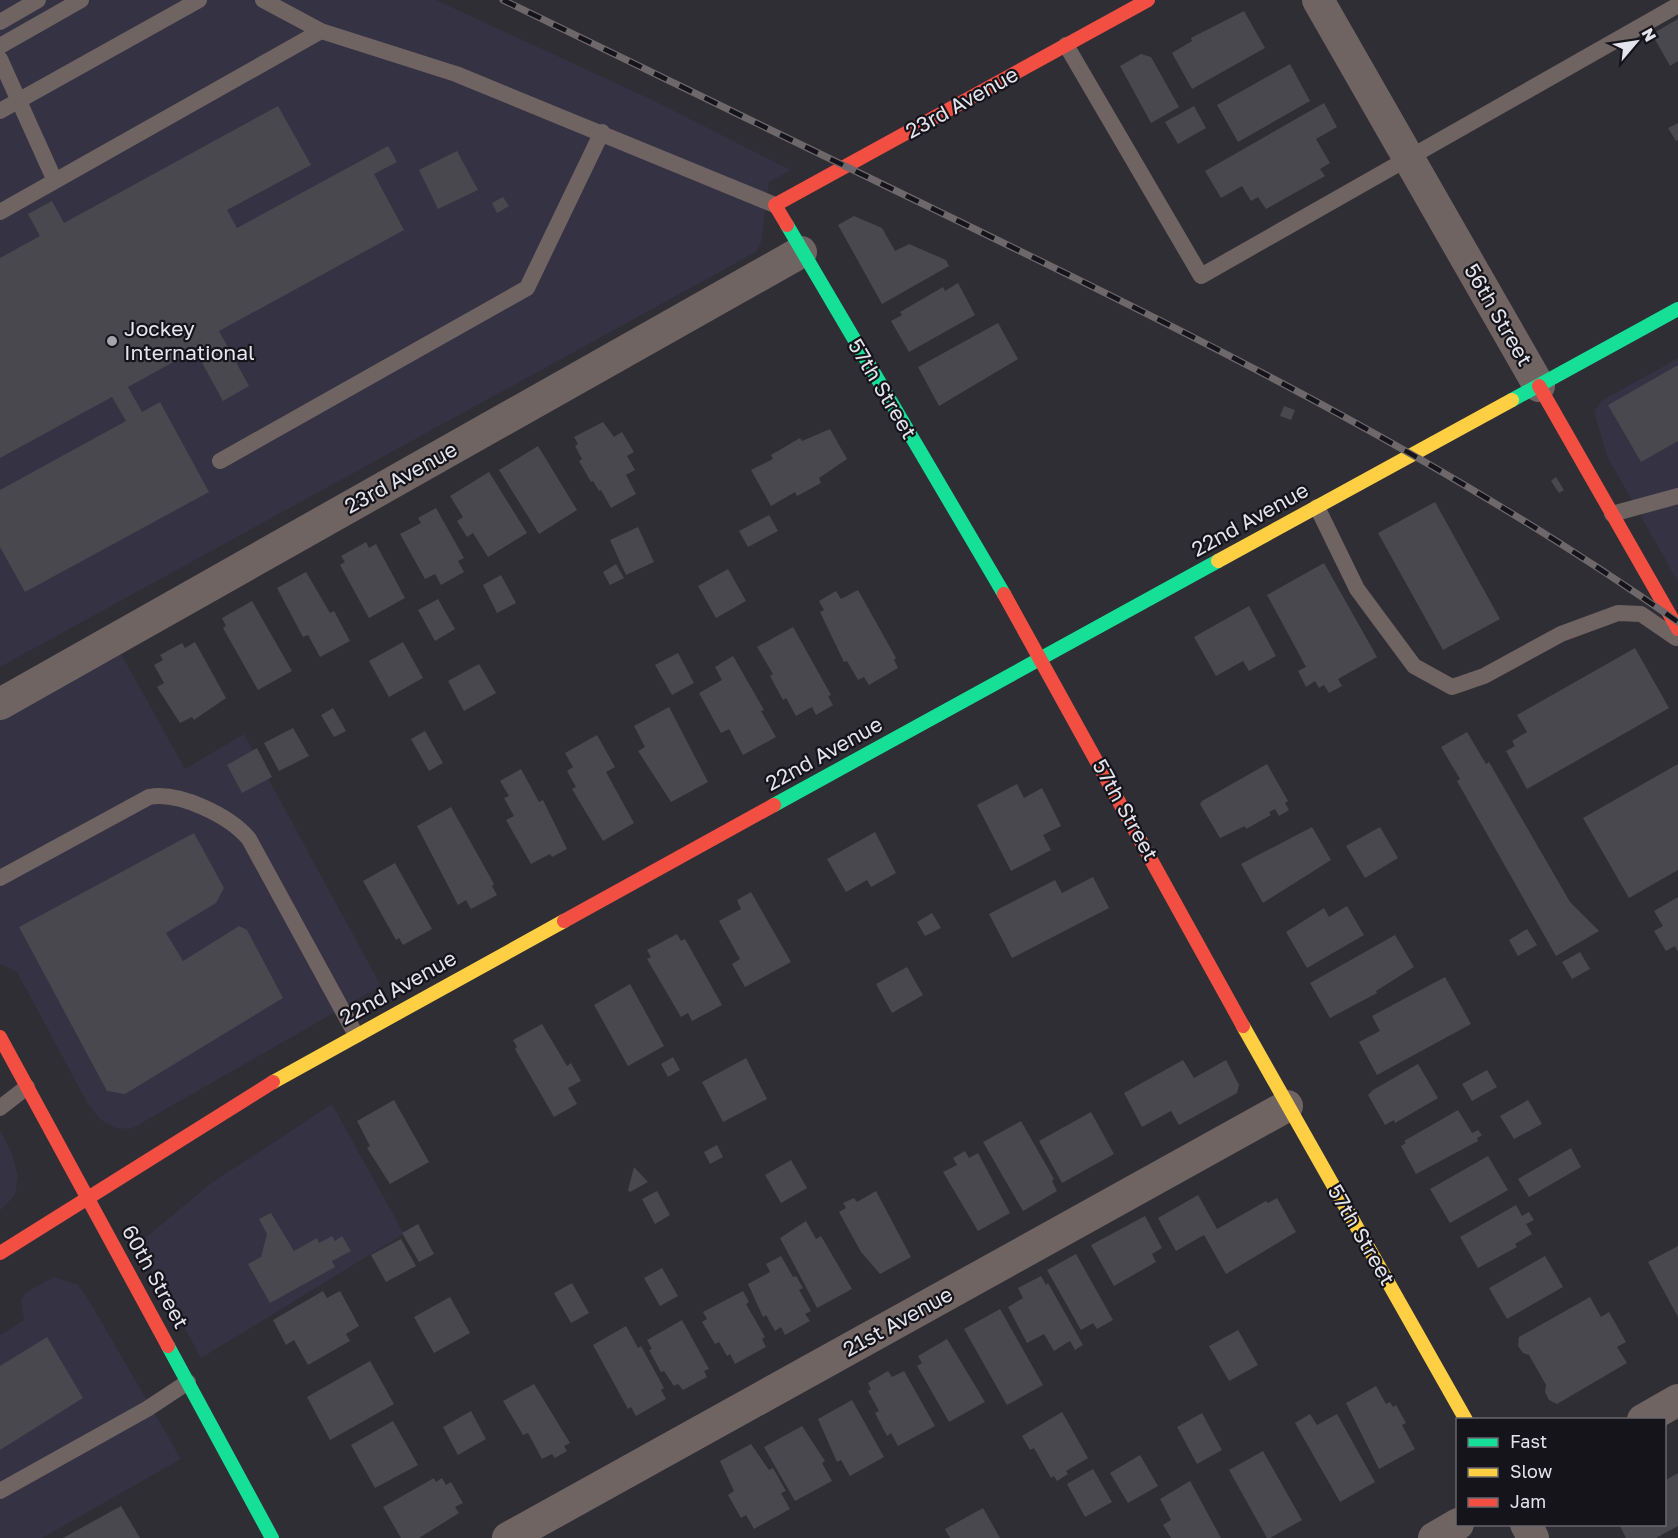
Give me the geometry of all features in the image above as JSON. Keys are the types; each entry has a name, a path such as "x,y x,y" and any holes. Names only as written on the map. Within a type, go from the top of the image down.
{"street":[{"name":"23rd Avenue","path":"775,205 1148,0"},
{"name":"56th Street","path":"1318,0 1678,629"},
{"name":"57th Street","path":"775,205 1042,658 1287,1106 1465,1418"},
{"name":"23rd Avenue","path":"0,704 801,252"},
{"name":"22nd Avenue","path":"0,1253 289,1072 1678,309"},
{"name":"60th Street","path":"0,1037 272,1538"},
{"name":"21st Avenue","path":"508,1538 1287,1106"},
{"path":"1645,1418 1678,1400"},
{"path":"1434,1538 1456,1525"}],"lane":[{"path":"0,22 14,6 38,0"},
{"path":"0,46 81,0"},
{"path":"0,111 199,0"},
{"path":"264,0 321,31 456,74 602,132 775,205"},
{"path":"1066,45 1201,276 1678,5"},
{"path":"0,212 321,31"},
{"path":"0,59 55,181"},
{"path":"220,461 527,288 602,132"},
{"path":"1612,514 1678,496"},
{"path":"1317,507 1357,589 1385,628 1414,666 1452,687 1484,676 1561,634 1618,613 1641,614 1678,638"},
{"path":"0,878 149,797 162,795 183,800 232,821 249,839 356,1035"},
{"path":"0,1108 27,1087"},
{"path":"0,1491 136,1415 188,1382"}],"shaded area":[{"path":"0,0 436,0 648,98 791,170 769,182 761,242 756,252 0,667"},
{"path":"1678,358 1678,582 1607,456 1594,412 1601,401"},
{"path":"120,652 185,769 244,734 381,986 131,1129 116,1128 101,1120 88,1104 17,972 0,964 0,719"},
{"path":"332,1104 404,1234 201,1358 143,1252 144,1239 210,1184"},
{"path":"0,1130 12,1154 18,1176 15,1195 0,1210"},
{"path":"54,1277 78,1285 87,1297 181,1459 42,1538 0,1538 0,1335 24,1320 21,1300 25,1293"}],"building":[{"path":"1244,11 1265,48 1192,89 1172,53 1192,41 1191,38"},
{"path":"1678,19 1678,61 1670,66 1652,34"},
{"path":"1141,54 1151,57 1179,107 1151,123 1120,66"},
{"path":"1290,64 1310,101 1238,142 1217,105"},
{"path":"1324,103 1337,127 1316,139 1330,163 1320,169 1325,176 1266,209 1258,197 1251,201 1242,186 1221,198 1205,171"},
{"name":"Jockey International","path":"278,106 311,165 227,210 237,228 388,146 397,162 374,174 404,230 219,331 249,386 223,401 195,350 128,387 142,412 160,402 209,492 25,592 0,547 0,490 126,421 112,397 0,458 0,258 40,236 28,214 52,201 64,223"},
{"path":"1194,106 1206,128 1178,144 1165,122"},
{"path":"1678,123 1678,140 1676,141 1668,128"},
{"path":"457,151 478,190 438,209 419,170"},
{"path":"503,197 509,206 497,213 492,203"},
{"path":"854,216 882,228 895,251 909,244 946,260 949,266 882,304 838,225"},
{"path":"958,283 975,315 909,352 891,321 902,315 900,312 943,287 945,291"},
{"path":"998,323 1018,359 939,406 918,367"},
{"path":"1678,365 1678,441 1641,462 1608,405"},
{"path":"1284,406 1295,410 1291,420 1280,416"},
{"path":"603,422 614,437 622,432 634,452 627,456 635,470 626,475 636,494 611,508 601,490 599,491 593,481 591,482 579,461 582,459 575,446 578,444 574,437"},
{"path":"830,429 847,459 819,478 821,483 797,496 795,492 771,506 751,470 773,459 771,455 800,438 802,441"},
{"path":"538,446 577,510 539,534 499,470"},
{"path":"489,472 527,533 488,557 473,533 467,537 457,521 463,517 450,496"},
{"path":"1556,477 1564,490 1559,493 1551,481"},
{"path":"1435,502 1500,619 1443,650 1378,533"},
{"path":"436,508 464,558 458,561 464,572 441,585 435,574 425,579 400,534 421,523 418,518"},
{"path":"769,515 778,531 748,547 739,531"},
{"path":"638,527 654,562 626,575 610,540"},
{"path":"366,542 369,548 376,544 405,598 369,618 340,565 345,562 341,556"},
{"path":"1324,563 1377,657 1338,679 1342,686 1329,693 1324,685 1319,688 1315,681 1306,687 1298,671 1306,667 1267,595"},
{"path":"616,564 624,578 610,585 603,572"},
{"path":"728,569 746,601 716,618 698,586"},
{"path":"306,572 330,613 334,611 350,641 320,657 308,635 303,637 277,588"},
{"path":"501,575 516,603 497,613 483,585"},
{"path":"858,590 896,658 894,660 898,668 869,685 864,677 858,680 847,661 844,662 820,612 824,610 819,601 836,591 841,599"},
{"path":"438,599 455,629 435,641 418,610"},
{"path":"252,601 292,671 258,690 223,628 226,626 222,618"},
{"path":"1249,606 1276,656 1249,671 1243,661 1216,676 1194,637"},
{"path":"793,627 831,695 828,696 833,705 816,715 812,707 796,716 786,698 783,700 770,676 773,674 757,647"},
{"path":"195,642 226,698 194,720 192,717 180,723 157,687 164,683 154,665 163,660 160,655 182,643 185,648"},
{"path":"403,642 423,678 389,697 369,661"},
{"path":"1635,648 1669,708 1527,789 1506,751 1515,746 1512,741 1527,732 1517,715"},
{"path":"678,653 694,683 672,695 655,665"},
{"path":"733,656 764,710 761,711 776,737 743,755 729,729 721,733 699,693 722,680 715,667"},
{"path":"479,664 496,693 464,711 448,681"},
{"path":"669,707 708,782 671,802 638,751 645,747 634,726"},
{"path":"333,708 346,731 334,737 321,715"},
{"path":"293,728 309,756 279,771 264,743"},
{"path":"425,731 443,763 429,771 411,739"},
{"path":"1467,732 1486,764 1489,762 1570,902 1599,931 1556,956 1457,781 1460,779 1441,747"},
{"path":"597,735 615,767 606,772 634,823 603,841 572,789 576,787 567,771 573,767 565,753"},
{"path":"257,748 272,777 242,793 227,765"},
{"path":"1267,764 1288,801 1285,803 1289,810 1279,816 1275,809 1269,812 1271,815 1246,829 1245,826 1220,838 1200,804"},
{"path":"1678,764 1678,870 1629,898 1583,818"},
{"path":"521,769 539,802 543,800 567,849 552,857 550,854 531,864 506,820 514,816 504,798 509,796 500,781"},
{"path":"1017,784 1024,798 1042,788 1061,826 1043,835 1051,850 1011,871 977,805"},
{"path":"451,807 494,884 492,886 497,895 471,909 466,900 458,905 417,826"},
{"path":"1312,827 1331,860 1263,903 1241,864"},
{"path":"1380,827 1398,858 1365,878 1346,846"},
{"path":"875,832 896,873 871,887 867,880 846,892 827,859"},
{"path":"194,833 224,888 216,903 166,933 183,961 239,926 247,930 283,998 125,1094 107,1091 19,927"},
{"path":"395,863 432,929 403,945 399,938 396,940 363,881"},
{"path":"1093,877 1109,908 1012,958 989,914 1055,880 1062,893"},
{"path":"751,892 791,962 745,987 732,964 740,959 719,921 741,909 737,900"},
{"path":"1678,897 1678,952 1675,946 1666,951 1654,931 1663,926 1654,911"},
{"path":"1347,906 1364,935 1307,968 1286,932 1324,908 1329,917"},
{"path":"932,913 941,928 925,936 917,922"},
{"path":"1527,929 1537,945 1518,956 1509,940"},
{"path":"677,934 681,941 685,939 722,1005 692,1021 688,1013 681,1017 647,959 651,957 647,950"},
{"path":"1395,935 1414,967 1376,991 1377,993 1330,1018 1310,983"},
{"path":"1580,952 1590,969 1572,979 1562,962"},
{"path":"907,967 923,995 892,1013 876,984"},
{"path":"1445,977 1471,1024 1377,1075 1359,1042 1380,1031 1372,1016"},
{"path":"630,984 664,1046 628,1066 594,1005"},
{"path":"542,1024 567,1066 571,1063 581,1081 568,1088 577,1104 554,1117 515,1049 517,1047 513,1040"},
{"path":"673,1057 680,1070 668,1077 661,1064"},
{"path":"746,1058 767,1099 723,1122 702,1082"},
{"path":"1183,1060 1194,1078 1226,1060 1239,1085 1237,1093 1179,1125 1171,1111 1142,1127 1124,1093"},
{"path":"1418,1064 1438,1098 1395,1123 1394,1120 1385,1125 1368,1095"},
{"path":"1487,1070 1497,1087 1472,1101 1462,1084"},
{"path":"394,1100 429,1162 390,1184 367,1148 370,1146 357,1121"},
{"path":"1528,1100 1542,1124 1514,1139 1500,1116"},
{"path":"1458,1110 1472,1133 1478,1130 1482,1135 1477,1138 1478,1141 1416,1174 1401,1146 1406,1143 1404,1141"},
{"path":"1091,1112 1114,1154 1062,1183 1039,1141"},
{"path":"1021,1121 1054,1179 1052,1181 1057,1191 1023,1211 983,1142"},
{"path":"717,1145 723,1157 710,1164 704,1152"},
{"path":"1571,1148 1581,1167 1529,1197 1518,1179"},
{"path":"965,1151 969,1158 978,1153 1010,1213 978,1231 943,1172 957,1165 953,1158"},
{"path":"1488,1156 1508,1190 1450,1223 1430,1189"},
{"path":"791,1160 807,1188 781,1203 765,1175"},
{"path":"634,1167 648,1182 630,1192 628,1190"},
{"path":"657,1191 670,1215 655,1224 642,1199"},
{"path":"876,1191 911,1257 880,1274 861,1252 839,1212 846,1208 843,1203 854,1198 857,1202"},
{"path":"1198,1195 1217,1229 1266,1201 1268,1203 1277,1198 1296,1232 1226,1274 1204,1235 1176,1251 1158,1218"},
{"path":"1516,1205 1522,1216 1529,1212 1534,1220 1526,1224 1532,1234 1515,1244 1517,1247 1478,1268 1460,1237"},
{"path":"271,1213 294,1251 317,1238 319,1243 332,1236 335,1241 342,1236 351,1251 332,1261 335,1267 270,1303 248,1264 261,1257 267,1234 259,1219"},
{"path":"1145,1216 1162,1248 1152,1254 1156,1262 1114,1286 1091,1245"},
{"path":"806,1221 816,1239 821,1236 852,1289 817,1308 780,1238"},
{"path":"418,1224 434,1254 419,1262 402,1233"},
{"path":"401,1239 416,1266 386,1282 371,1255"},
{"path":"1678,1246 1678,1317 1648,1262"},
{"path":"1076,1254 1113,1320 1097,1329 1093,1323 1081,1330 1047,1270"},
{"path":"781,1256 793,1277 796,1276 803,1288 799,1290 811,1311 805,1314 810,1321 785,1335 781,1327 775,1331 766,1315 763,1317 748,1284 770,1272 766,1264"},
{"path":"1545,1256 1563,1287 1507,1319 1489,1288"},
{"path":"662,1268 678,1296 660,1306 644,1278"},
{"path":"1041,1276 1046,1285 1048,1283 1083,1345 1075,1350 1070,1341 1054,1351 1044,1334 1027,1343 1008,1307 1023,1298 1018,1288"},
{"path":"572,1283 589,1313 571,1323 554,1293"},
{"path":"323,1291 327,1298 340,1291 359,1326 346,1334 350,1341 308,1365 294,1340 286,1345 273,1320"},
{"path":"743,1291 749,1302 746,1304 765,1337 762,1339 766,1347 735,1364 730,1354 727,1356 719,1342 715,1344 702,1322 707,1319 703,1312"},
{"path":"450,1297 470,1333 434,1353 414,1317"},
{"path":"1590,1297 1601,1317 1609,1312 1626,1342 1617,1347 1627,1363 1557,1404 1549,1400 1545,1392 1546,1385 1529,1355 1523,1353 1518,1346 1519,1337"},
{"path":"1000,1309 1043,1385 1007,1405 964,1329"},
{"path":"682,1320 709,1369 704,1371 707,1377 683,1390 678,1384 674,1386 664,1371 661,1372 649,1350 652,1349 647,1340"},
{"path":"626,1326 638,1348 641,1346 664,1388 661,1390 666,1399 636,1416 631,1407 628,1409 593,1345"},
{"path":"1238,1330 1258,1365 1229,1381 1209,1346"},
{"path":"47,1337 83,1398 0,1450 0,1366"},
{"path":"947,1339 985,1402 949,1422 917,1366 922,1363 918,1356"},
{"path":"370,1361 394,1404 330,1440 307,1397"},
{"path":"888,1371 892,1377 904,1371 935,1426 898,1446 891,1433 887,1436 875,1413 879,1411 868,1391 871,1389 868,1383"},
{"path":"534,1384 570,1443 564,1446 567,1451 555,1458 552,1454 542,1459 528,1433 523,1435 503,1401"},
{"path":"1376,1386 1386,1404 1390,1402 1393,1407 1396,1405 1406,1423 1402,1425 1415,1449 1379,1469 1346,1403"},
{"path":"852,1400 884,1457 850,1476 841,1460 837,1462 818,1419"},
{"path":"471,1411 486,1439 458,1455 443,1427"},
{"path":"1062,1412 1088,1458 1066,1471 1068,1474 1057,1481 1054,1476 1051,1478 1034,1448 1030,1450 1022,1436"},
{"path":"1202,1413 1222,1450 1197,1464 1177,1427"},
{"path":"1310,1414 1317,1425 1337,1414 1375,1482 1340,1502 1295,1423"},
{"path":"393,1421 418,1465 375,1488 351,1445"},
{"path":"802,1426 825,1461 822,1463 832,1481 795,1501 764,1447"},
{"path":"751,1444 769,1470 773,1468 786,1491 781,1493 790,1509 754,1529 746,1515 741,1518 728,1495 734,1491 720,1461"},
{"path":"1263,1451 1302,1520 1270,1538 1267,1538 1229,1470"},
{"path":"1140,1455 1158,1486 1128,1503 1110,1473"},
{"path":"1093,1469 1112,1502 1085,1517 1067,1484"},
{"path":"1678,1473 1678,1526 1656,1538 1626,1538 1620,1526 1666,1526 1666,1480"},
{"path":"434,1478 436,1482 442,1478 446,1485 451,1482 463,1503 455,1507 459,1513 419,1538 401,1538 383,1507"},
{"path":"1190,1481 1221,1538 1171,1538 1163,1525 1171,1520 1160,1499"},
{"path":"121,1506 140,1538 63,1538"},
{"path":"983,1508 1000,1538 950,1538 945,1529"}],"railway":[{"path":"503,0 1252,367 1426,463 1511,513 1678,622"}],"traffic: fast":[{"path":"787,225 1004,594"},
{"path":"1512,400 1678,309"},
{"path":"774,805 1218,561"},
{"path":"168,1346 272,1538"}],"traffic: slow":[{"path":"1218,561 1512,400"},
{"path":"273,1082 564,921"},
{"path":"1243,1026 1465,1418"}],"traffic: jam":[{"path":"787,225 775,205 1148,0"},
{"path":"1539,386 1678,629"},
{"path":"1004,594 1243,1026"},
{"path":"564,921 774,805"},
{"path":"0,1037 168,1346"},
{"path":"0,1253 273,1082"}],"place":[{"name":"Jockey International","path":"112,341"}]}
